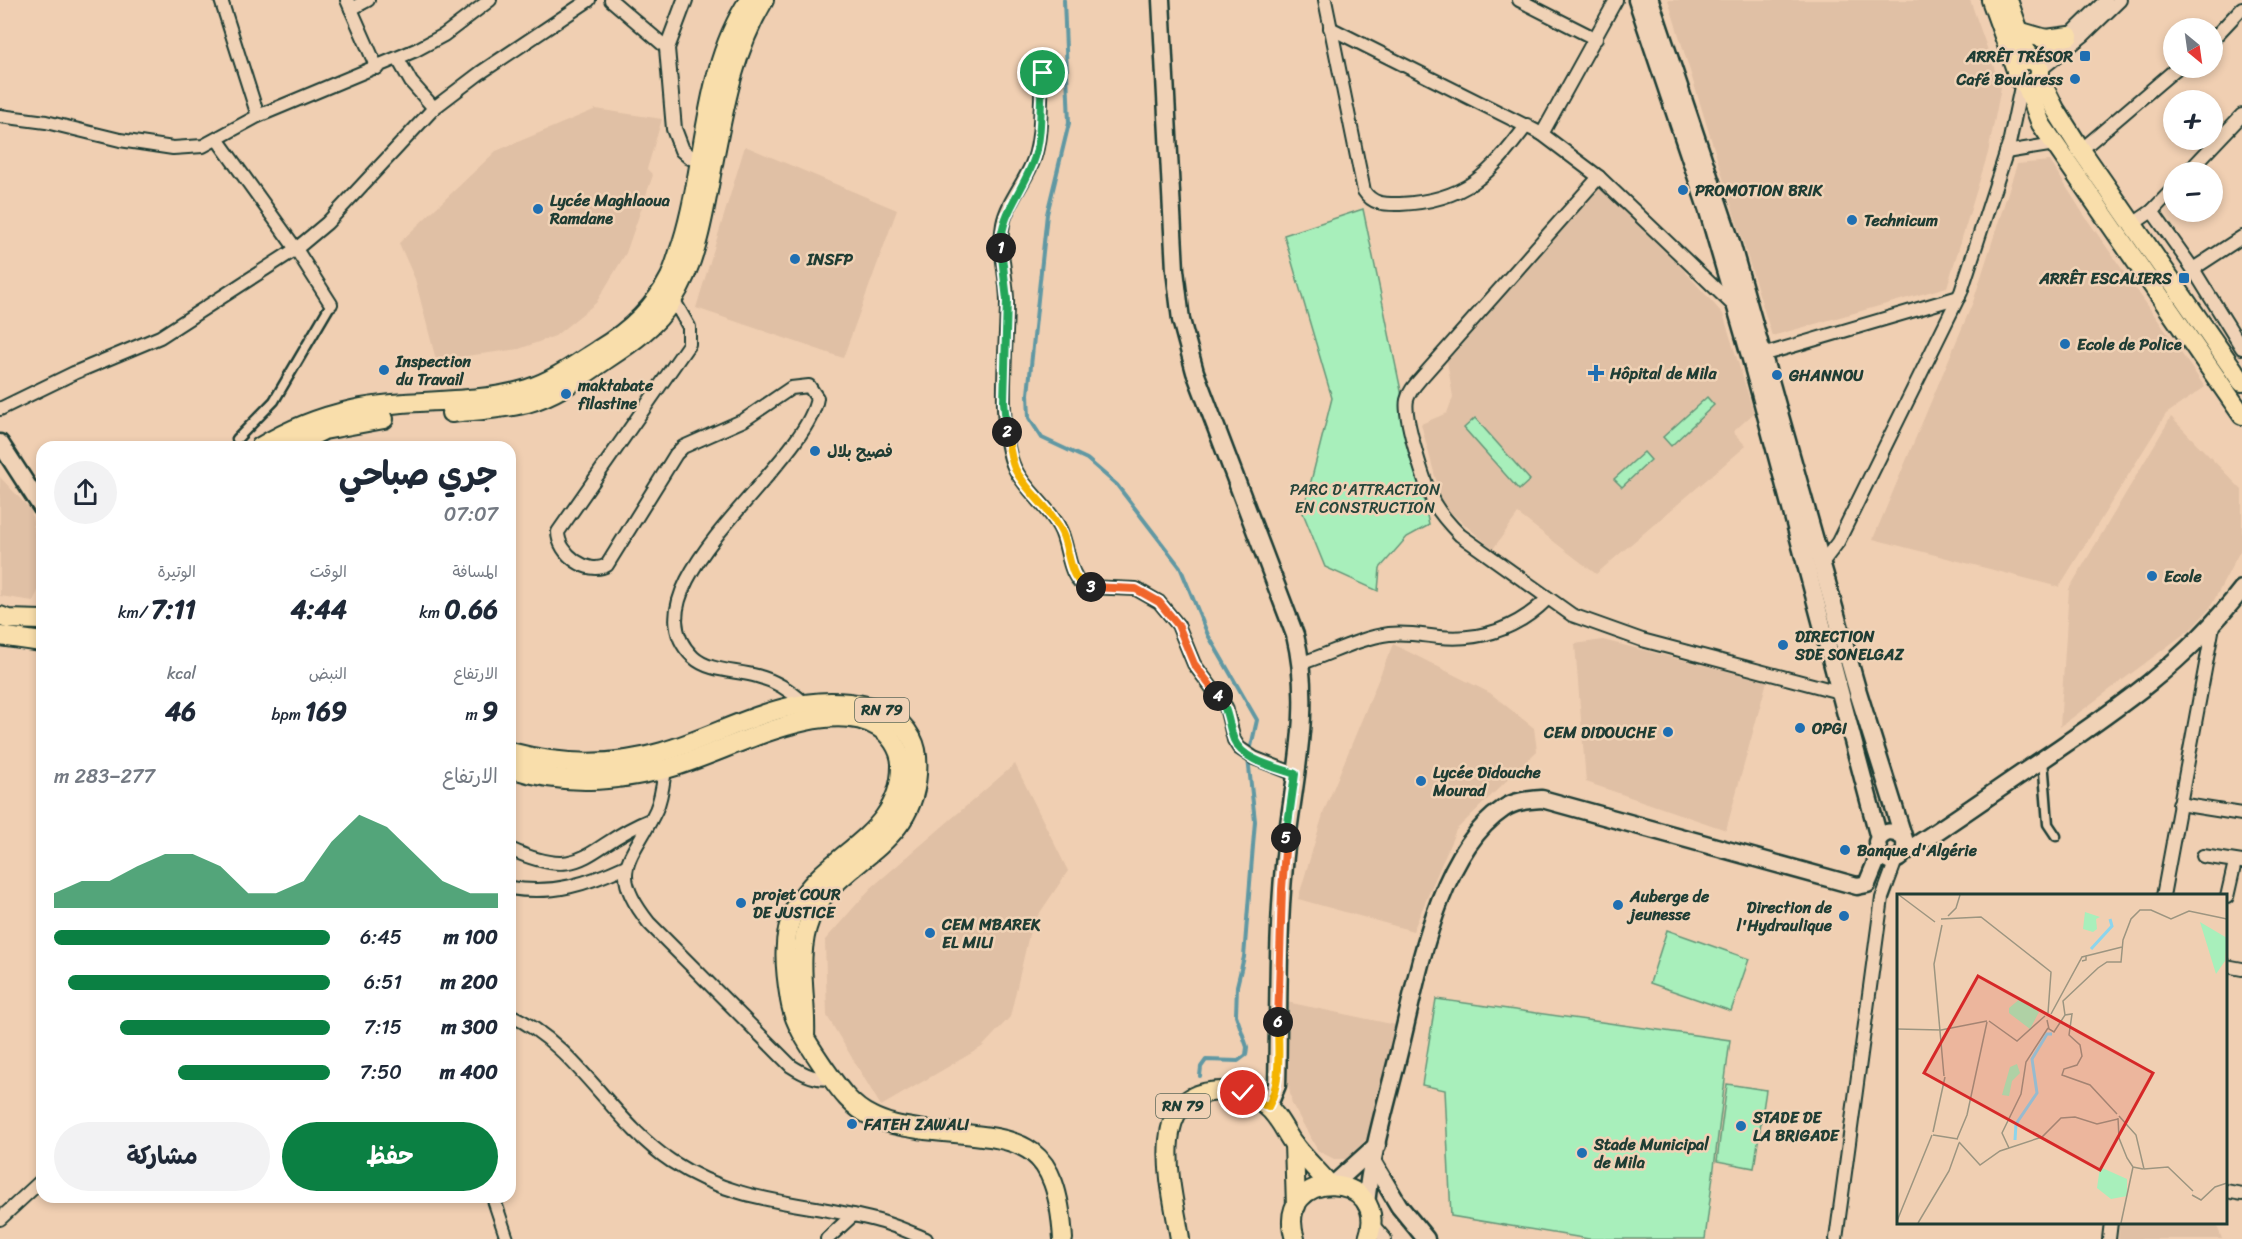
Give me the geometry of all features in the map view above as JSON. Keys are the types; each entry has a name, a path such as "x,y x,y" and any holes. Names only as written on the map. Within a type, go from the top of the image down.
{"main road":[{"path":"301,441 324,430 363,421 494,409 529,402 570,384 626,347 650,327 673,299 687,274 704,218 707,161 721,59 738,16 749,0"},
{"path":"272,441 314,420 354,410 504,395 530,388 560,374 610,343 633,325 656,302 671,275 736,58 748,28 764,0"},
{"path":"1161,0 1176,270 1181,320 1195,372 1295,635 1302,663 1303,718 1282,889 1277,1085 1268,1107"},
{"path":"1637,0 1708,211 1879,838 1876,847 1879,855 1887,861 1901,846 1959,816 2151,684 2213,626 2242,589"},
{"path":"1650,0 1730,239 1901,846"},
{"path":"1991,0 2029,72 2242,382"},
{"path":"2008,0 2041,124 2242,415"},
{"path":"2018,31 2046,39 2069,36"},
{"path":"0,443 36,499"},
{"path":"0,616 8,620 36,620"},
{"path":"0,636 36,641"},
{"name":"RN 79","path":"516,754 540,760 581,764 622,760 661,753 749,718 804,703 842,702 870,705 890,713 909,734 918,758 916,784 899,825 884,843 829,891 809,920 804,942 802,976 806,1036"},
{"name":"RN 79","path":"516,770 555,780 592,782 664,769 800,722 836,718 858,720 878,726 893,739 900,757 901,777 889,809 867,837 818,880 796,905 789,925 786,946 789,998 793,1017 832,1079 859,1110 887,1123 1021,1143 1036,1155 1049,1172 1059,1192 1063,1239"},
{"path":"1369,1231 1366,1204 1377,1145 1436,906 1467,847 1487,822 1503,809 1526,800 1542,799 1857,886 1867,884 1879,855"},
{"path":"1879,838 1892,832 1901,846"},
{"name":"RN 79","path":"1180,1239 1167,1151 1174,1117 1187,1102 1204,1092 1223,1090 1243,1093 1268,1107 1294,1144"},
{"path":"1294,1144 1332,1184"},
{"path":"1294,1144 1296,1206"},
{"path":"1332,1184 1377,1145"},
{"path":"1374,1164 1399,1206 1426,1239"},
{"path":"1295,1239 1292,1218 1296,1206 1304,1195 1316,1187 1332,1184 1352,1190 1366,1204"}],"street":[{"path":"221,0 258,116"},
{"path":"368,0 349,4 377,68"},
{"path":"0,116 46,122 120,140 173,148 204,146 258,116 398,59 444,35 476,4 490,0"},
{"path":"0,409 74,373 160,337 296,249 327,223 434,108 480,73 589,0"},
{"path":"611,0 667,48"},
{"path":"685,0 667,48 677,140 682,150 690,157 707,161"},
{"path":"1325,0 1364,191 1376,202 1414,203 1435,200 1473,185 1501,159 1527,125"},
{"path":"1519,0 1596,39"},
{"path":"1542,134 1617,0"},
{"path":"1822,562 1838,542 1959,297 2006,152 2029,72 2106,0"},
{"path":"2029,72 2084,35 2120,0"},
{"path":"2223,28 2242,8"},
{"path":"1330,28 1542,134 1599,177 1735,307"},
{"path":"398,59 411,82 434,108"},
{"path":"1043,73 1039,101 1039,135 1035,156 1004,221 1001,241 1007,300 1004,402 1010,455 1023,481 1054,517 1062,532 1072,570 1081,584 1087,587 1136,589 1159,602 1178,625 1194,664 1226,707 1234,740 1239,748 1254,758 1295,774"},
{"path":"2081,150 2165,78"},
{"path":"2197,162 2242,115"},
{"path":"218,139 296,249 331,304 274,401 237,439"},
{"path":"2006,152 2055,144"},
{"path":"1599,177 1422,377 1407,398 1406,410 1418,461 1434,502 1460,535 1572,615 1642,640 1839,692"},
{"path":"2133,224 2152,211 2163,200"},
{"path":"2152,211 2193,269 2242,346"},
{"path":"2193,269 2242,237"},
{"path":"1762,355 1959,297"},
{"path":"673,299 689,327 688,344 558,532 558,541 562,548 589,569 599,570 607,565 683,447 744,420 791,388 809,386 817,398 807,426 792,448 756,488 692,567 680,591 676,626 682,644 694,658 712,668 757,676 784,686 804,703"},
{"path":"1302,663 1384,635 1402,632 1441,637 1482,635 1501,630 1531,615 1547,599"},
{"path":"2163,894 2213,626"},
{"path":"2043,759 2048,824 2056,836"},
{"path":"664,769 661,796 626,866 625,879 628,893 649,923 791,1066 806,1075 822,1080 832,1079"},
{"path":"2179,804 2242,814"},
{"path":"516,852 538,862 568,864 584,858 612,839 650,819"},
{"path":"1836,1239 1882,898 1901,846"},
{"path":"2203,856 2239,862 2227,897"},
{"path":"516,889 542,892 569,889 626,866"},
{"path":"1867,884 1882,898"},
{"path":"2227,966 2242,969"},
{"path":"516,1019 551,1043 598,1088 642,1136 670,1160 700,1178 737,1194 878,1220 926,1239"},
{"path":"0,1220 36,1186"},
{"path":"2227,1191 2242,1194"},
{"path":"495,1203 507,1239"},
{"path":"827,1239 853,1215"},
{"path":"2109,1239 2111,1224"},
{"path":"1369,1231 1385,1239"}],"shaded area":[{"name":"Technicum","path":"1668,0 1970,0 2001,87 1988,153 1947,287 1772,336"},
{"name":"Lycée Maghlaoua Ramdane","path":"596,109 662,119 647,169 653,175 626,253 596,303 555,336 519,349 436,360 415,279 399,243 496,151"},
{"name":"INSFP","path":"745,146 897,210 843,358 696,308"},
{"name":"Ecole de Police","path":"2050,161 2084,215 2205,387 2166,414 2059,587 1873,539 1973,302 2017,164"},
{"name":"Hôpital de Mila","path":"1600,188 1682,268 1723,314 1754,413 1733,432 1746,446 1596,574 1518,514 1493,549 1443,506 1421,424 1447,413 1453,397 1447,361"},
{"name":"Ecole","path":"2171,417 2242,490 2242,547 2210,608 2192,628 2060,727 2069,589"},
{"path":"0,477 31,510 36,540 36,595 33,601 0,596"},
{"name":"CEM DIDOUCHE","path":"1603,640 1767,681 1726,830 1586,782 1575,644"},
{"name":"Lycée Didouche Mourad","path":"1393,644 1490,693 1534,728 1537,751 1456,830 1413,931 1298,899 1324,811"},
{"name":"CEM MBAREK EL MILI","path":"1015,764 1068,871 1031,926 1010,1017 982,1047 881,1106 827,1016 825,940 871,888"},
{"path":"1282,1001 1396,1025 1369,1137 1346,1159 1334,1159 1318,1151 1292,1104 1283,1054"},
{"path":"2120,1224 2216,1224 2222,1239 2118,1239"}],"green space":[{"name":"PARC D'ATTRACTION EN CONSTRUCTION","path":"1363,209 1429,525 1407,537 1380,568 1378,591 1325,567 1303,513 1332,398 1284,235"},
{"path":"1707,397 1714,405 1671,446 1663,437"},
{"path":"1475,418 1530,480 1519,490 1464,428"},
{"path":"1644,452 1651,460 1622,487 1614,479"},
{"path":"1667,930 1749,959 1731,1011 1650,983"},
{"name":"Stade Municipal de Mila","path":"1436,999 1730,1040 1705,1239 1589,1239 1451,1216 1445,1090 1422,1085"},
{"name":"STADE DE LA BRIGADE","path":"1727,1084 1766,1090 1754,1168 1717,1161"}],"waterway":[{"path":"1064,0 1069,123 1047,214 1028,394 1029,418 1042,438 1087,459 1117,485 1180,567 1208,635 1257,720 1250,751"},
{"path":"1200,1076 1201,1067 1206,1060 1238,1061 1246,1055 1247,1047 1236,1015 1237,986 1244,957 1255,821 1248,758"}],"place":[{"name":"ARRÊT TRÉSOR","path":"2085,56"},
{"name":"Café Boularess","path":"2075,79"},
{"name":"PROMOTION BRIK","path":"1683,190"},
{"name":"Lycée Maghlaoua Ramdane","path":"538,209"},
{"name":"Technicum","path":"1852,220"},
{"name":"INSFP","path":"795,259"},
{"name":"ARRÊT ESCALIERS","path":"2184,278"},
{"name":"Ecole de Police","path":"2065,344"},
{"name":"Inspection du Travail","path":"384,370"},
{"name":"Hôpital de Mila","path":"1596,373"},
{"name":"GHANNOU","path":"1777,375"},
{"name":"maktabate filastine","path":"566,394"},
{"name":"فصيح بلال","path":"815,451"},
{"name":"Ecole","path":"2152,576"},
{"name":"DIRECTION SDE SONELGAZ","path":"1783,645"},
{"name":"OPGI","path":"1800,728"},
{"name":"CEM DIDOUCHE","path":"1668,732"},
{"name":"Lycée Didouche Mourad","path":"1421,781"},
{"name":"Banque d'Algérie","path":"1845,850"},
{"name":"projet COUR DE JUSTICE","path":"741,903"},
{"name":"Auberge de jeunesse","path":"1618,905"},
{"name":"Direction de l'Hydraulique","path":"1844,916"},
{"name":"CEM MBAREK EL MILI","path":"930,933"},
{"name":"FATEH ZAWALI","path":"852,1124"},
{"name":"STADE DE LA BRIGADE","path":"1741,1126"},
{"name":"Stade Municipal de Mila","path":"1582,1153"}],"route":[{"path":"1043,73 1039,101 1039,135 1035,156 1025,182 1004,221 1001,241 1007,300 1004,402 1010,455 1015,469 1054,517 1066,543 1072,570 1081,584 1087,587 1136,589 1159,602 1178,625 1194,664 1204,680 1226,707 1234,740 1239,748 1254,758 1295,774 1282,889 1277,1085 1268,1107 1243,1093"}]}
